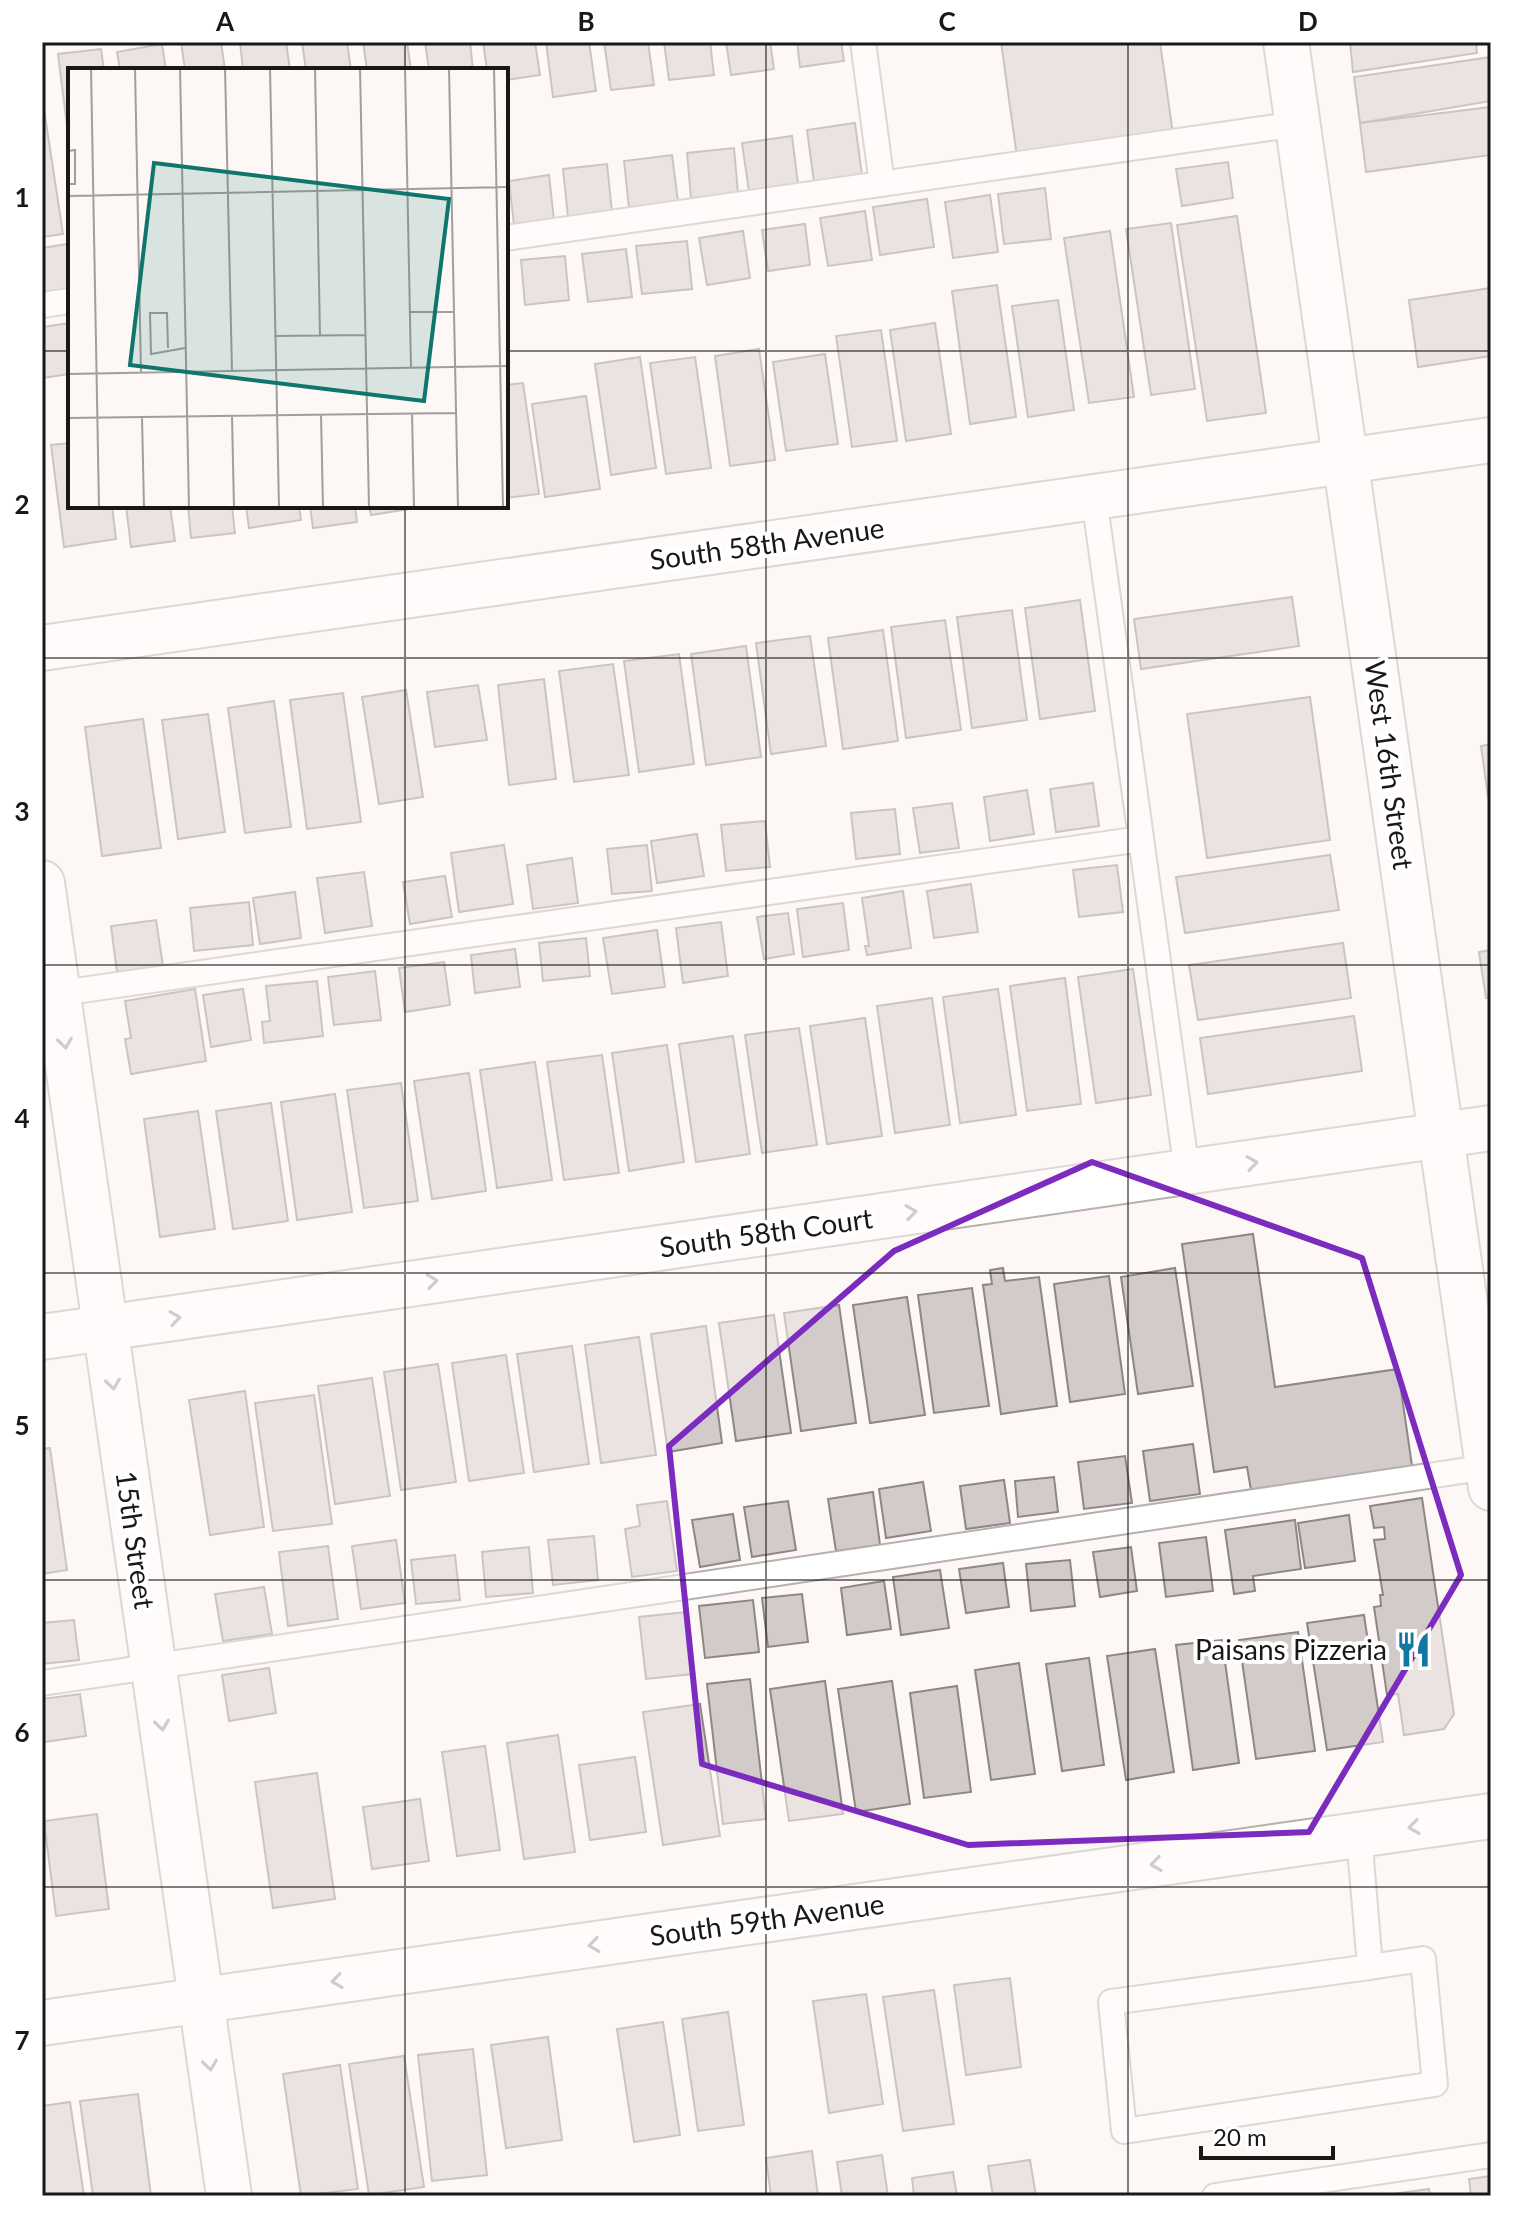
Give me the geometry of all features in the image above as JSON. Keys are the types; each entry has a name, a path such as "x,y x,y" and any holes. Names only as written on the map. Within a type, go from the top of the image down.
{"street":[{"name":"West 16th Street","path":"1286,42 1490,1477"},
{"name":"South 58th Avenue","path":"42,648 1491,440"},
{"name":"15th Street","path":"42,883 50,994 105,1328 229,2196"},
{"name":"South 58th Court","path":"42,1337 1491,1128"},
{"name":"South 59th Avenue","path":"42,2023 1491,1816"}],"lane":[{"path":"863,42 882,184"},
{"path":"508,238 1297,124"},
{"path":"42,305 68,301"},
{"path":"1094,497 1187,1172"},
{"path":"50,994 1141,839"},
{"path":"42,1683 1490,1477"},
{"path":"1359,1835 1370,1967"},
{"path":"1423,1959 1435,2084 1124,2131 1111,2002 1370,1967 1423,1959"},
{"path":"1215,2196 1491,2155"}],"highlighted area":[{"path":"1092,1162 1362,1258 1461,1575 1309,1832 968,1845 702,1764 669,1446 894,1251"}],"building":[{"path":"181,42 221,42 225,68 185,68"},
{"path":"240,42 286,42 290,68 243,68"},
{"path":"302,42 347,42 351,68 306,68"},
{"path":"363,42 407,42 411,68 367,68"},
{"path":"425,42 470,42 473,68 429,68"},
{"path":"483,42 535,42 540,75 508,80 508,68 487,68"},
{"path":"546,42 589,42 596,91 553,97"},
{"path":"604,42 648,42 654,85 611,90"},
{"path":"664,42 710,42 714,75 669,80"},
{"path":"726,42 770,42 774,69 731,75"},
{"path":"797,42 841,42 844,61 800,67"},
{"path":"1001,42 1160,42 1173,134 1017,157"},
{"path":"1350,42 1476,42 1477,53 1353,72"},
{"path":"162,44 166,68 120,68 117,52"},
{"path":"101,49 104,68 68,68 68,134 58,54"},
{"path":"1491,57 1491,101 1360,123 1354,77"},
{"path":"42,96 63,234 42,237"},
{"path":"1491,107 1491,155 1366,172 1360,123"},
{"path":"855,123 862,175 814,182 807,130"},
{"path":"792,136 798,184 749,191 742,143"},
{"path":"734,148 738,193 691,198 687,153"},
{"path":"672,155 678,202 629,208 624,161"},
{"path":"1228,162 1233,198 1182,206 1176,169"},
{"path":"607,164 612,212 568,217 563,169"},
{"path":"549,175 554,220 514,225 509,181"},
{"path":"1045,188 1051,239 1004,244 998,194"},
{"path":"990,195 998,252 953,258 945,202"},
{"path":"927,199 934,247 880,255 873,207"},
{"path":"865,211 872,260 828,266 820,218"},
{"path":"1237,216 1266,413 1207,421 1177,225"},
{"path":"1171,223 1195,389 1151,395 1126,229"},
{"path":"805,224 810,265 768,271 762,230"},
{"path":"743,231 750,278 707,285 699,238"},
{"path":"1110,231 1134,397 1089,403 1064,238"},
{"path":"687,241 692,289 642,294 636,246"},
{"path":"67,244 68,290 42,294 42,248"},
{"path":"626,249 632,297 588,302 582,254"},
{"path":"565,256 569,300 525,305 521,260"},
{"path":"997,285 1016,417 970,424 952,291"},
{"path":"1491,288 1491,356 1418,367 1409,300"},
{"path":"1058,300 1074,410 1028,417 1012,306"},
{"path":"68,323 68,374 42,378 42,327"},
{"path":"935,323 951,434 906,441 890,330"},
{"path":"881,330 897,441 852,447 836,336"},
{"path":"759,349 775,460 730,466 715,356"},
{"path":"825,354 838,444 786,451 773,362"},
{"path":"640,357 656,468 611,475 595,364"},
{"path":"695,357 711,468 666,474 650,363"},
{"path":"523,383 539,494 508,498 508,385"},
{"path":"586,396 600,489 545,497 532,404"},
{"path":"68,443 68,508 112,508 116,539 64,547 51,445"},
{"path":"126,508 170,508 175,541 131,547"},
{"path":"188,508 232,508 235,533 191,538"},
{"path":"246,508 299,508 301,520 249,528"},
{"path":"310,508 355,508 357,522 313,528"},
{"path":"369,508 416,508 371,515"},
{"path":"1292,597 1299,646 1141,669 1134,619"},
{"path":"1080,600 1095,711 1040,719 1025,608"},
{"path":"1012,610 1027,720 972,728 957,617"},
{"path":"945,620 961,730 906,738 891,627"},
{"path":"883,630 898,741 843,749 828,638"},
{"path":"810,636 826,746 771,754 756,643"},
{"path":"746,646 761,757 706,765 691,654"},
{"path":"679,654 694,764 639,772 624,661"},
{"path":"613,664 629,775 574,782 559,671"},
{"path":"544,679 556,779 509,785 498,685"},
{"path":"478,685 487,740 435,747 427,692"},
{"path":"406,690 423,797 379,804 362,697"},
{"path":"343,693 361,822 307,829 290,700"},
{"path":"1310,697 1330,840 1207,858 1187,714"},
{"path":"274,701 291,827 245,833 228,708"},
{"path":"208,714 225,832 178,839 162,720"},
{"path":"143,719 161,848 102,856 85,727"},
{"path":"1491,744 1491,796 1488,797 1481,746"},
{"path":"1093,783 1099,826 1056,832 1050,789"},
{"path":"1027,790 1034,834 990,841 984,797"},
{"path":"952,803 959,848 920,853 913,808"},
{"path":"895,809 900,854 856,859 851,813"},
{"path":"765,821 770,867 726,871 721,825"},
{"path":"697,834 704,876 657,883 651,841"},
{"path":"504,845 513,904 459,912 451,853"},
{"path":"647,845 652,891 612,894 607,849"},
{"path":"1330,855 1339,910 1185,933 1176,877"},
{"path":"572,858 578,903 533,909 527,865"},
{"path":"1117,865 1123,912 1079,917 1073,870"},
{"path":"364,872 372,926 325,933 317,878"},
{"path":"445,876 452,917 410,924 403,882"},
{"path":"971,884 978,932 934,938 927,891"},
{"path":"903,891 911,948 867,955 865,946 869,946 862,898"},
{"path":"295,892 301,938 260,944 253,898"},
{"path":"249,902 253,945 194,951 190,908"},
{"path":"843,903 849,950 803,957 797,909"},
{"path":"788,913 794,954 764,959 757,917"},
{"path":"156,920 163,966 117,972 111,926"},
{"path":"721,922 728,976 683,983 676,928"},
{"path":"657,930 665,987 612,994 603,938"},
{"path":"586,938 590,976 543,981 539,943"},
{"path":"1343,943 1351,998 1198,1020 1189,965"},
{"path":"515,949 520,987 475,993 471,955"},
{"path":"1491,950 1491,998 1486,998 1479,952"},
{"path":"444,962 450,1005 405,1012 399,968"},
{"path":"1133,969 1151,1095 1096,1103 1078,977"},
{"path":"375,971 381,1020 334,1025 328,977"},
{"path":"1065,978 1081,1104 1027,1111 1010,986"},
{"path":"317,981 323,1036 264,1043 262,1022 270,1021 266,986"},
{"path":"195,989 206,1061 131,1074 125,1039 131,1038 125,1001"},
{"path":"243,989 251,1040 211,1047 203,995"},
{"path":"998,989 1016,1115 960,1123 943,997"},
{"path":"932,998 950,1125 895,1133 877,1006"},
{"path":"1354,1016 1362,1071 1208,1094 1200,1038"},
{"path":"865,1018 882,1136 827,1144 810,1026"},
{"path":"799,1028 817,1145 762,1153 745,1035"},
{"path":"733,1036 750,1154 696,1162 679,1044"},
{"path":"667,1045 684,1162 629,1171 612,1053"},
{"path":"602,1055 619,1173 564,1180 547,1062"},
{"path":"535,1062 552,1180 497,1188 480,1070"},
{"path":"469,1073 486,1191 432,1199 414,1081"},
{"path":"401,1083 418,1201 364,1208 347,1090"},
{"path":"335,1094 352,1212 297,1220 281,1102"},
{"path":"271,1103 288,1221 233,1229 216,1111"},
{"path":"198,1111 215,1229 160,1237 144,1119"},
{"path":"1253,1234 1275,1387 1398,1369 1412,1466 1251,1490 1247,1467 1214,1472 1182,1244"},
{"path":"1003,1268 1005,1281 1039,1277 1057,1406 1001,1414 983,1285 992,1284 990,1270"},
{"path":"1175,1268 1193,1386 1138,1394 1121,1277"},
{"path":"1109,1276 1125,1394 1070,1402 1054,1284"},
{"path":"972,1288 989,1406 934,1413 918,1295"},
{"path":"907,1297 925,1415 870,1423 853,1305"},
{"path":"839,1305 856,1423 801,1431 784,1313"},
{"path":"774,1315 791,1433 736,1441 719,1323"},
{"path":"706,1326 722,1443 668,1452 651,1334"},
{"path":"639,1337 656,1455 601,1463 585,1345"},
{"path":"572,1346 589,1464 534,1472 517,1354"},
{"path":"506,1355 524,1473 469,1481 452,1363"},
{"path":"438,1364 456,1482 401,1490 384,1372"},
{"path":"372,1378 390,1496 335,1504 318,1386"},
{"path":"245,1391 264,1527 210,1535 189,1400"},
{"path":"314,1395 332,1524 273,1531 255,1403"},
{"path":"1193,1444 1200,1494 1150,1501 1143,1451"},
{"path":"50,1448 67,1570 42,1574 42,1449"},
{"path":"1125,1456 1132,1503 1084,1509 1078,1462"},
{"path":"1054,1477 1058,1512 1018,1517 1015,1481"},
{"path":"1004,1480 1010,1523 966,1529 960,1486"},
{"path":"923,1482 931,1531 886,1538 879,1489"},
{"path":"873,1492 880,1545 836,1551 828,1499"},
{"name":"Paisans Pizzeria","path":"1422,1498 1454,1714 1444,1729 1404,1735 1398,1694 1387,1695 1374,1607 1381,1606 1380,1595 1383,1595 1374,1540 1385,1539 1384,1527 1374,1528 1370,1506"},
{"path":"667,1501 677,1571 632,1577 625,1529 640,1526 637,1505"},
{"path":"788,1501 796,1550 752,1557 744,1507"},
{"path":"733,1514 740,1560 700,1567 692,1520"},
{"path":"1349,1515 1355,1561 1305,1568 1298,1523"},
{"path":"1295,1520 1301,1569 1253,1576 1255,1591 1234,1594 1225,1530"},
{"path":"594,1536 598,1580 553,1585 548,1540"},
{"path":"1206,1537 1213,1591 1166,1597 1159,1543"},
{"path":"396,1540 405,1603 361,1609 352,1546"},
{"path":"328,1546 338,1619 288,1626 279,1552"},
{"path":"529,1547 533,1593 486,1597 482,1552"},
{"path":"1131,1547 1137,1591 1100,1597 1093,1552"},
{"path":"455,1555 460,1600 416,1604 411,1560"},
{"path":"1070,1560 1075,1606 1031,1611 1026,1564"},
{"path":"1003,1563 1009,1607 966,1613 959,1569"},
{"path":"940,1570 949,1628 901,1635 893,1577"},
{"path":"884,1581 891,1629 847,1635 841,1588"},
{"path":"264,1587 272,1634 223,1641 215,1594"},
{"path":"802,1594 808,1642 768,1647 762,1598"},
{"path":"753,1600 759,1652 705,1658 699,1606"},
{"path":"686,1612 693,1674 646,1679 639,1617"},
{"path":"1364,1615 1383,1742 1327,1750 1307,1623"},
{"path":"74,1620 79,1660 42,1664 42,1623"},
{"path":"1298,1632 1315,1751 1256,1759 1239,1640"},
{"path":"1222,1640 1239,1763 1193,1770 1176,1645"},
{"path":"1155,1649 1174,1772 1126,1780 1107,1656"},
{"path":"1089,1658 1104,1765 1062,1771 1046,1664"},
{"path":"1019,1663 1035,1774 991,1780 975,1670"},
{"path":"269,1668 276,1713 229,1721 222,1675"},
{"path":"750,1679 766,1819 723,1824 707,1684"},
{"path":"825,1681 843,1814 789,1821 770,1689"},
{"path":"892,1681 910,1804 856,1812 838,1689"},
{"path":"957,1686 971,1792 924,1798 910,1693"},
{"path":"80,1694 86,1736 44,1742 42,1699"},
{"path":"700,1704 720,1836 663,1845 643,1712"},
{"path":"558,1735 575,1852 524,1859 507,1743"},
{"path":"485,1746 500,1850 457,1856 442,1752"},
{"path":"635,1757 646,1832 590,1840 579,1765"},
{"path":"317,1773 335,1899 273,1908 255,1782"},
{"path":"420,1799 429,1861 372,1869 363,1807"},
{"path":"97,1814 109,1909 56,1916 44,1821"},
{"path":"1010,1978 1021,2067 966,2075 954,1985"},
{"path":"934,1990 954,2124 903,2131 883,1997"},
{"path":"866,1994 883,2104 829,2113 813,2001"},
{"path":"728,2012 744,2125 698,2131 682,2019"},
{"path":"663,2022 680,2135 634,2142 617,2029"},
{"path":"548,2037 562,2140 506,2148 491,2045"},
{"path":"473,2049 487,2175 432,2181 418,2055"},
{"path":"404,2056 424,2187 369,2195 349,2064"},
{"path":"340,2065 358,2189 301,2196 283,2074"},
{"path":"138,2094 151,2196 93,2196 80,2101"},
{"path":"70,2102 84,2196 42,2196 42,2106"},
{"path":"812,2151 818,2196 771,2196 766,2158"},
{"path":"882,2155 888,2196 842,2196 837,2162"},
{"path":"1030,2160 1036,2196 993,2196 988,2166"},
{"path":"953,2172 957,2196 914,2196 912,2178"},
{"path":"1491,2176 1491,2196 1471,2196 1469,2179"},
{"path":"1429,2189 1430,2196 1386,2195"}],"place":[{"name":"Paisans Pizzeria","path":"1413,1650"}]}
